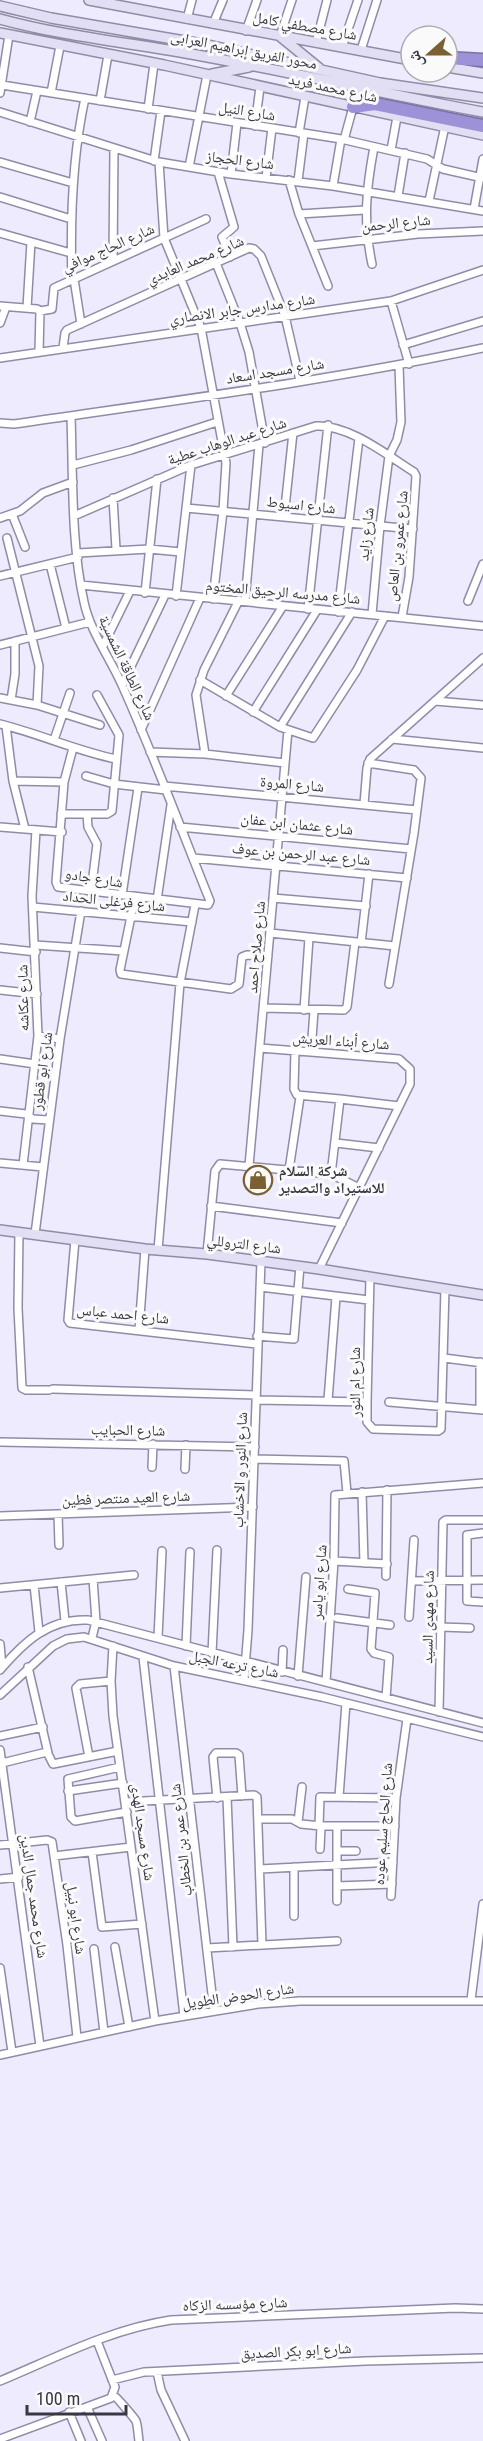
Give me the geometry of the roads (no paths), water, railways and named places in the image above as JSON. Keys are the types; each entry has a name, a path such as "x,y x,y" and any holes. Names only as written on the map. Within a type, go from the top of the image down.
{"highway":[{"path":"459,59 483,60"},
{"path":"353,107 375,104 483,126"}],"street":[{"name":"شارع مصطفي كامل","path":"89,0 399,58"},
{"path":"187,19 192,0"},
{"path":"213,24 222,0"},
{"path":"246,31 257,0"},
{"path":"292,0 280,36 321,70"},
{"path":"316,43 327,0"},
{"path":"342,47 358,0"},
{"path":"361,50 377,0"},
{"name":"محور الفريق إبراهيم العرابى","path":"0,6 51,18 207,45 380,83 483,98"},
{"name":"محور الفريق إبراهيم العرابى","path":"0,19 483,112"},
{"path":"0,93 5,34"},
{"name":"شارع محمد فريد","path":"5,34 483,135"},
{"path":"51,93 60,46"},
{"path":"100,101 108,55"},
{"path":"148,109 154,64"},
{"path":"189,167 207,75 253,66"},
{"path":"459,69 483,73"},
{"name":"شارع النيل","path":"2,85 343,140 405,153 431,160 446,170 481,177"},
{"path":"255,126 260,87"},
{"path":"30,122 37,91"},
{"path":"81,324 73,279 71,219 77,136 85,98"},
{"path":"298,181 306,98"},
{"path":"333,186 353,107"},
{"path":"161,111 156,161 164,238 201,328 226,472 213,599"},
{"name":"شارع الحجاز","path":"0,112 156,161 231,174 366,191 483,211"},
{"path":"391,150 397,117"},
{"path":"231,174 237,123"},
{"path":"429,201 446,126"},
{"path":"266,178 272,128"},
{"path":"372,264 367,240 365,210 374,147"},
{"path":"113,261 114,148"},
{"path":"398,196 405,153"},
{"path":"474,209 483,159"},
{"path":"0,162 72,183"},
{"path":"218,172 234,227 222,237 230,257"},
{"path":"289,180 298,214 328,286"},
{"path":"0,197 71,219"},
{"path":"298,214 365,210"},
{"name":"شارع الحاج موافي","path":"40,311 53,309 52,290 206,219"},
{"name":"شارع الرحمن","path":"312,246 418,234 483,231"},
{"path":"0,233 71,253"},
{"path":"27,308 31,242"},
{"name":"شارع محمد العايدي","path":"63,348 65,333 81,324 249,248 258,252 285,316 300,381"},
{"path":"205,754 196,695 200,680 242,600 262,444 255,388 240,323 216,263"},
{"name":"شارع مدارس جابر الانصاري","path":"0,358 390,302 482,272"},
{"path":"390,302 409,364"},
{"path":"0,323 3,307 40,311 39,352"},
{"path":"403,345 483,321"},
{"name":"شارع مسجد اسعاد","path":"0,423 14,424 71,416 399,366 483,348"},
{"name":"شارع زايد","path":"372,614 389,456 397,440 401,422 399,366"},
{"name":"شارع الطاقة الشمسية","path":"71,416 74,516 84,603 90,622 122,685 210,901 208,905 195,905"},
{"path":"73,465 131,450 217,422"},
{"path":"308,609 328,425 359,438 389,456"},
{"name":"شارع عبد الوهاب عطية","path":"74,516 191,465 292,433 328,425"},
{"path":"284,517 292,433"},
{"path":"338,612 359,438"},
{"name":"شارع عمرو بن العاص","path":"389,456 414,472 416,476 409,577 402,617"},
{"path":"176,596 191,465"},
{"path":"145,593 157,479"},
{"path":"1,516 27,507 43,493 73,482"},
{"path":"113,498 116,549"},
{"name":"شارع اسيوط","path":"186,508 413,529"},
{"path":"12,514 25,547"},
{"path":"7,538 39,666 37,705"},
{"path":"0,576 78,555 116,549 181,552"},
{"path":"50,564 66,628"},
{"path":"468,601 483,564"},
{"name":"شارع مدرسه الرحيق المختوم","path":"81,585 483,626"},
{"path":"475,585 483,588"},
{"path":"103,646 130,591"},
{"path":"122,685 165,595"},
{"path":"141,730 200,598"},
{"path":"226,696 283,606"},
{"path":"253,712 317,610"},
{"path":"280,727 352,612"},
{"path":"200,680 280,727 308,738 316,735 357,670 385,616"},
{"path":"0,645 90,622"},
{"path":"11,700 15,674 15,641"},
{"path":"364,804 368,763 483,658"},
{"path":"475,666 483,669"},
{"path":"54,740 70,693"},
{"path":"61,814 111,813 119,733 97,695"},
{"path":"0,698 37,705 100,725"},
{"path":"435,701 483,705"},
{"path":"25,829 13,781 3,725 73,748 117,759"},
{"name":"شارع صلاح احمد","path":"249,1166 288,730"},
{"path":"393,740 483,748"},
{"name":"شارع جادو","path":"73,748 64,782 62,832 56,885 61,888 195,905"},
{"path":"150,752 205,754 285,763"},
{"path":"368,763 418,772 421,782 389,984"},
{"name":"شارع المروة","path":"86,776 138,788 282,797 417,810"},
{"path":"13,781 64,782"},
{"path":"122,896 138,788"},
{"path":"158,900 171,804"},
{"path":"87,814 88,827 97,844 92,892"},
{"path":"0,827 62,832"},
{"name":"شارع عثمان ابن عفان","path":"180,827 411,849"},
{"name":"شارع عكاشه","path":"22,1165 38,1036 32,885 36,830"},
{"name":"شارع عبد الرحمن بن عوف","path":"193,858 406,878"},
{"path":"264,1008 340,1011 347,1007 366,906 369,874"},
{"path":"135,897 123,951 121,974 234,989 239,984 242,957 268,956"},
{"path":"273,898 366,906"},
{"path":"158,1250 180,982 195,905"},
{"name":"شارع فرغلى الحداد","path":"33,907 192,922"},
{"name":"شارع ابو قطور","path":"34,1234 48,1120 81,911"},
{"path":"270,933 395,946"},
{"path":"304,1010 309,938"},
{"path":"0,948 74,948 123,951"},
{"path":"0,990 37,994"},
{"path":"311,1052 314,1011"},
{"path":"38,1036 60,1039"},
{"name":"شارع أبناء العريش","path":"260,1048 399,1059 410,1069 412,1076 319,1269"},
{"path":"289,1170 300,1097 294,1089 295,1051"},
{"path":"0,1059 35,1064"},
{"path":"300,1097 399,1106"},
{"path":"331,1174 340,1100"},
{"path":"0,1111 48,1120"},
{"path":"336,1143 379,1148"},
{"path":"0,1163 43,1167"},
{"path":"207,1254 216,1167 220,1164 331,1174 359,1188"},
{"path":"211,1206 342,1223"},
{"name":"شارع التروللي","path":"0,1230 300,1266 483,1295"},
{"path":"19,1232 18,1308 22,1388 26,1390 51,1389 367,1402"},
{"name":"شارع احمد عباس","path":"75,1240 69,1322 257,1340 294,1339 298,1293"},
{"path":"140,1330 145,1249"},
{"name":"شارع النور و الاخشاب","path":"244,1680 253,1507 261,1261"},
{"path":"298,1293 300,1266"},
{"name":"شارع ام النور","path":"370,1277 368,1422 374,1429 440,1430 443,1406"},
{"path":"260,1287 369,1300"},
{"path":"443,1406 446,1289"},
{"path":"328,1400 336,1297"},
{"path":"389,1402 481,1410 482,1363 444,1358"},
{"name":"شارع الحبايب","path":"0,1442 255,1447"},
{"path":"152,1467 153,1444"},
{"path":"185,1469 186,1445"},
{"path":"254,1459 344,1461 347,1493 483,1483"},
{"path":"386,1576 387,1490"},
{"path":"362,1492 364,1563"},
{"name":"شارع ابو ياسر","path":"326,1682 334,1561 334,1498 335,1495 347,1493"},
{"name":"شارع العيد منتصر فطين","path":"0,1516 253,1507"},
{"path":"58,1514 59,1545"},
{"name":"شارع مهدى السيد","path":"439,1712 443,1523 446,1520 483,1520"},
{"path":"483,1533 470,1533 467,1536 466,1581 466,1601 483,1602"},
{"path":"410,1617 414,1540"},
{"path":"212,1653 217,1550"},
{"path":"158,1638 162,1551"},
{"path":"186,1646 190,1551"},
{"path":"334,1561 387,1564"},
{"path":"0,1588 134,1575"},
{"path":"298,1676 306,1577"},
{"path":"92,1638 96,1621 93,1579"},
{"path":"412,1581 483,1580"},
{"path":"62,1582 65,1622"},
{"path":"34,1585 39,1632"},
{"path":"348,1589 374,1593 371,1651 389,1658 386,1698"},
{"path":"337,1618 390,1625"},
{"name":"شارع ترعه الجبل","path":"1,1668 39,1632 65,1622 96,1621 483,1723"},
{"path":"440,1627 470,1628"},
{"name":"شارع ترعه الجبل","path":"0,1695 28,1666 60,1641 75,1637 92,1638 174,1666 346,1703 483,1737"},
{"path":"0,1644 1,1668"},
{"name":"شارع مسجد الهدى","path":"113,1646 111,1681 113,1716 156,2021"},
{"path":"282,1671 283,1650"},
{"path":"143,1657 184,2016"},
{"path":"28,1666 48,1752 53,1764 118,1751"},
{"name":"شارع عمر بن الخطاب","path":"174,1666 214,2011"},
{"path":"89,1757 76,1688 80,1684 111,1681"},
{"path":"339,1797 346,1703"},
{"name":"شارع الحاج سليم عوده","path":"391,1896 396,1798 407,1719"},
{"path":"0,1736 43,1726"},
{"name":"شارع محمد جمال الدين","path":"0,1750 19,1877 40,2046"},
{"path":"2,1763 48,1752"},
{"path":"217,1798 213,1757 216,1753 239,1755 242,1796"},
{"path":"120,1767 71,1777 67,1781 71,1817 75,1821 127,1812"},
{"path":"68,1791 123,1784"},
{"path":"298,1822 302,1787"},
{"path":"125,1802 254,1795 258,1798 262,1945"},
{"path":"227,1797 233,1947"},
{"path":"321,1849 319,1797 396,1798"},
{"path":"258,1819 292,1819 320,1826 394,1826"},
{"path":"337,1826 337,1901"},
{"path":"0,1845 49,1840 54,1856 131,1847"},
{"path":"337,1851 356,1851"},
{"path":"92,1852 102,1927 142,1924"},
{"name":"شارع ابو نبيل","path":"54,1856 77,2037"},
{"path":"260,1869 393,1862"},
{"path":"294,1867 294,1916"},
{"path":"0,1879 19,1877"},
{"path":"337,1886 392,1884"},
{"path":"471,2000 479,1961 483,1904"},
{"path":"207,1948 336,1941"},
{"path":"116,1947 129,2027"},
{"path":"94,1949 104,2032"},
{"path":"0,1968 3,2009 12,2052"},
{"name":"شارع الحوض الطويل","path":"0,2055 156,2021 286,2001 483,2001"},
{"name":"شارع مؤسسه الزكاه","path":"0,2381 97,2341 152,2323 188,2318 454,2308 483,2309"},
{"path":"0,2439 107,2400 113,2395 115,2388 97,2341"},
{"name":"شارع ابو بكر الصديق","path":"112,2380 144,2372 365,2361 483,2358"},
{"path":"157,2373 161,2390 185,2441"},
{"path":"113,2395 134,2418 140,2441"},
{"path":"87,2407 102,2441"},
{"path":"69,2412 81,2441"}],"place":[{"name":"شركة السلام للاستيراد والتصدير","path":"258,1180"}]}
